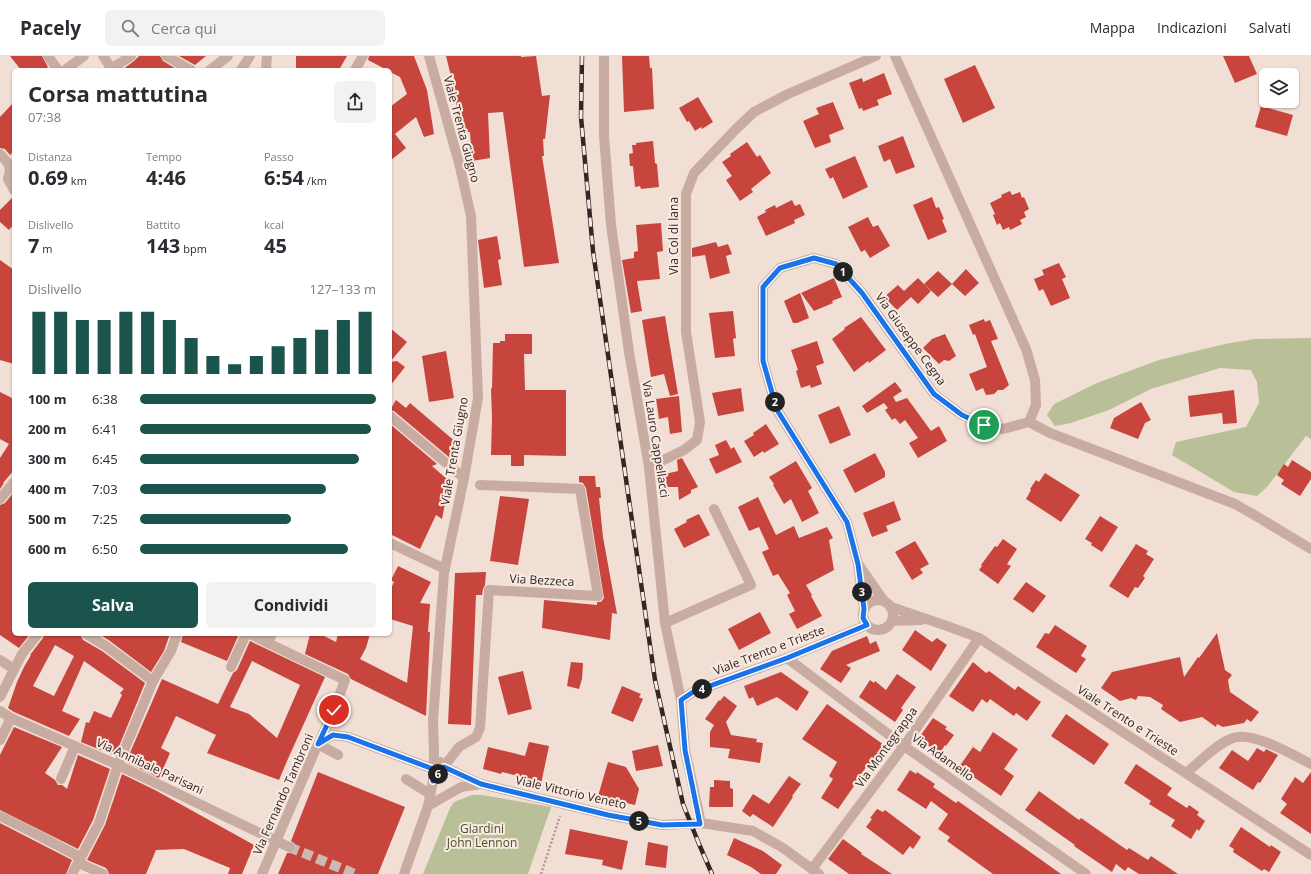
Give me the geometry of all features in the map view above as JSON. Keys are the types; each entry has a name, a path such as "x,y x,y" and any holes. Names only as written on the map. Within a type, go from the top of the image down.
{"street":[{"path":"48,56 57,68"},
{"path":"67,68 84,56"},
{"path":"103,56 109,68"},
{"path":"112,68 131,56"},
{"path":"166,56 187,68"},
{"path":"213,68 228,56"},
{"path":"242,68 250,56"},
{"path":"266,68 267,56"},
{"path":"356,68 362,56"},
{"name":"Viale Trenta Giugno","path":"404,874 428,806 433,781 433,720 445,569 464,478 478,398 471,216 460,167 429,56"},
{"name":"Via Lauro Cappellacci","path":"604,56 604,136 611,225 629,352 649,467 665,623 681,700 685,750 700,824"},
{"name":"Via Col di lana","path":"649,467 684,450 697,440 700,422 686,332 686,194 694,173 754,112 788,94 876,56"},
{"path":"895,56 1026,349 1036,386 1036,405 1029,422 1050,433 1234,504 1311,549"},
{"path":"0,154 12,166"},
{"path":"0,178 12,166"},
{"path":"12,166 8,179 12,186"},
{"name":"Via Giuseppe Cegna","path":"864,609 858,564 847,522 777,410 763,361 763,287 780,268 814,258 836,264 862,293 934,394 962,415 984,425 1003,429 1029,422"},
{"path":"392,418 464,478"},
{"path":"0,499 12,485"},
{"name":"Via Bezzeca","path":"433,781 460,747 476,737 480,728 489,590 598,596 580,490 480,485"},
{"path":"665,623 751,585 714,509"},
{"path":"392,544 445,569"},
{"name":"Via Giuseppe Cegna","path":"858,564 888,604"},
{"path":"875,600 888,604 894,616 889,626 876,630 867,625 863,618 864,609 870,602 875,600"},
{"name":"Viale Trento e Trieste","path":"888,604 979,638 1311,855"},
{"name":"Viale Trento e Trieste","path":"892,622 925,619"},
{"name":"Viale Trento e Trieste","path":"681,700 693,692 787,658 867,625"},
{"path":"0,697 22,654 36,636"},
{"path":"89,636 106,646 153,681"},
{"path":"72,874 99,823 118,765 153,681 171,651 176,636"},
{"path":"231,667 245,636"},
{"path":"260,636 270,638"},
{"name":"Via Fernando Tambroni","path":"262,874 334,710 345,680 270,638"},
{"name":"Via Montegrappa","path":"815,872 979,638"},
{"name":"Via Adamello","path":"787,658 904,746 1086,874"},
{"path":"0,660 14,669"},
{"name":"Via Annibale Parisani","path":"0,711 11,718 118,765 289,847"},
{"path":"0,740 11,718"},
{"path":"318,744 333,735 348,737 433,769"},
{"path":"1186,773 1212,750 1234,738 1249,737 1271,744 1311,764"},
{"path":"318,744 338,755"},
{"path":"61,779 75,746"},
{"name":"Viale Vittorio Veneto","path":"434,754 444,767 481,784 564,805 662,825 700,824 754,831 783,848 815,872"},
{"path":"406,780 430,794"},
{"path":"428,806 461,787 481,784"},
{"path":"0,816 76,855 83,865 103,874"}],"path":[{"path":"541,874 564,805"}],"green space":[{"path":"1311,338 1311,439 1306,436 1267,487 1257,496 1234,492 1172,455 1176,442 1246,427 1259,403 1257,382 1251,370 1220,368 1151,389 1109,410 1071,423 1055,426 1047,415 1054,404 1097,383 1159,360 1225,344 1255,339"},
{"name":"Giardini John Lennon","path":"472,795 482,795 551,807 528,874 423,874 450,808 454,802"}],"building":[{"path":"10,56 42,56 48,67 47,68 19,68"},
{"path":"139,56 160,56 163,61 175,68 125,68"},
{"path":"179,56 206,56 195,65"},
{"path":"296,56 347,56 340,68 296,68"},
{"path":"369,56 414,56 427,90 434,134 424,137 416,117 395,134 406,148 392,159 392,105 407,94 400,77 392,73 392,68 383,68 368,60"},
{"path":"446,56 536,56 542,96 550,95 545,139 543,139 544,156 542,156 559,263 524,267 503,112 488,113 490,158 472,161 470,132 460,132 455,113 457,113 454,76 451,76"},
{"path":"622,56 649,56 650,68 652,68 654,109 624,112"},
{"path":"1223,56 1249,56 1257,74 1235,83"},
{"path":"975,65 995,108 963,123 944,79"},
{"path":"884,73 892,94 877,100 879,105 863,111 862,108 859,109 849,83 862,78 863,82"},
{"path":"698,97 713,122 702,129 701,127 695,131 689,121 687,122 679,108"},
{"path":"833,102 844,129 829,135 831,142 815,148 803,121 819,114 816,108"},
{"path":"12,104 12,153 10,155 5,149 0,148 0,117"},
{"path":"1260,108 1268,108 1293,115 1287,136 1255,127"},
{"path":"903,136 915,167 896,174 890,159 884,162 878,146"},
{"path":"653,141 659,187 641,189 640,186 635,187 633,166 630,166 629,154 633,153 632,145 636,145 636,143"},
{"path":"747,142 757,157 760,155 771,173 751,189 753,192 740,201 726,180 732,176 722,162 731,156 730,154"},
{"path":"855,156 868,187 843,199 833,177 830,179 825,169"},
{"path":"1010,191 1012,195 1020,192 1029,209 1024,212 1026,217 1020,220 1022,224 1010,230 1009,227 1003,230 1000,223 997,225 993,215 995,214 990,203 1002,197 1001,195"},
{"path":"932,197 936,208 939,207 947,232 928,240 913,205"},
{"path":"12,198 12,226 9,230 0,222 0,210"},
{"path":"792,200 795,206 800,204 805,215 794,220 795,223 766,236 757,217 766,212 765,210 775,205 776,208"},
{"path":"868,217 873,227 878,225 890,246 870,258 865,250 861,252 848,227"},
{"path":"661,223 663,251 657,252 660,279 637,281 642,311 631,313 622,260 634,258 634,252 638,251 636,225"},
{"path":"497,236 501,259 498,260 502,285 484,288 478,240"},
{"path":"716,242 718,247 728,244 732,254 726,256 730,273 710,279 705,255 692,257 692,248"},
{"path":"0,260 12,269 12,363 0,360"},
{"path":"1059,263 1066,277 1062,279 1070,298 1051,306 1043,289 1039,291 1034,279 1044,275 1042,270"},
{"path":"966,269 979,283 965,296 952,284"},
{"path":"938,271 952,284 938,297 924,284"},
{"path":"834,278 842,297 832,301 833,303 814,311 801,293"},
{"path":"918,278 931,291 918,304 911,297 897,310 884,297 898,285 904,291"},
{"path":"800,293 809,318 793,323 784,301"},
{"path":"733,311 736,338 733,339 735,356 715,358 709,313"},
{"path":"665,316 678,394 670,396 664,374 651,377 642,320"},
{"path":"861,317 886,350 854,372 832,339 845,329 844,328"},
{"path":"984,319 985,322 990,320 998,339 991,341 1009,385 1003,390 998,390 994,394 986,395 983,388 976,391 969,374 987,367 975,334 973,335 969,325"},
{"path":"392,330 407,342 392,360"},
{"path":"505,334 532,334 532,354 524,354 525,390 566,390 566,456 524,455 524,466 511,466 511,455 491,455 493,343 505,341"},
{"path":"945,334 956,356 949,361 944,360 939,364 923,348 932,339"},
{"path":"817,341 824,363 816,366 822,384 811,388 810,385 801,388 796,371 798,370 791,350"},
{"path":"446,351 454,398 429,402 422,356"},
{"path":"397,361 405,367 392,383 392,362"},
{"path":"895,382 902,391 893,397 896,402 907,398 931,431 939,426 947,441 918,458 909,443 918,438 905,420 900,424 895,418 892,420 885,410 888,408 884,403 867,413 862,406"},
{"path":"741,388 744,411 718,416 712,393"},
{"path":"1234,390 1237,423 1223,424 1222,413 1190,417 1188,396"},
{"path":"0,392 12,398 12,472 0,489 0,458 9,444 0,439"},
{"path":"679,396 682,432 670,434 668,417 659,419 656,399"},
{"path":"396,400 406,408 410,403 457,443 455,455 450,458 392,410 392,407"},
{"path":"1141,402 1151,420 1145,423 1138,439 1110,428 1114,418"},
{"path":"839,406 851,435 830,444 818,415"},
{"path":"766,424 779,444 754,457 744,441 754,435 753,433"},
{"path":"392,426 437,464 432,466 448,480 449,483 442,519 436,515 420,549 392,535"},
{"path":"726,440 731,449 734,447 742,462 716,474 709,459 719,455 715,445"},
{"path":"875,453 885,472 885,477 855,493 843,470"},
{"path":"682,458 698,487 691,490 691,493 679,500 678,487 667,487 665,474 678,471 677,460"},
{"path":"1292,460 1311,472 1311,479 1300,496 1281,484 1284,480 1277,475 1284,464 1288,467"},
{"path":"796,461 812,488 808,491 819,513 802,522 791,499 784,504 769,477"},
{"path":"1045,473 1080,495 1061,522 1026,499 1036,480 1039,482"},
{"path":"579,476 595,476 596,487 600,487 601,498 599,498 603,537 617,614 612,613 610,640 542,628 544,600 597,605 597,602 601,602 604,598 586,488 583,483 579,482"},
{"path":"12,494 12,636 28,636 19,648 0,635 0,505 5,503"},
{"path":"500,496 529,499 518,565 490,561"},
{"path":"758,497 776,535 794,526 799,538 827,527 833,538 829,540 834,570 806,585 822,616 797,629 789,614 795,611 787,595 790,593 778,574 773,576 762,552 769,549 759,527 749,531 738,507"},
{"path":"894,501 901,520 886,526 888,531 872,537 863,513"},
{"path":"699,514 710,535 684,548 674,529 687,522 686,520"},
{"path":"1100,516 1118,527 1102,552 1085,539"},
{"path":"1003,539 1017,549 1007,564 1011,566 998,584 979,570 995,546 997,547"},
{"path":"915,541 929,564 920,569 923,573 912,580 895,552"},
{"path":"1136,544 1148,551 1146,554 1154,559 1143,576 1145,578 1138,588 1135,587 1128,598 1109,586"},
{"path":"398,566 431,582 420,603 430,604 426,716 351,679 348,674 305,654 310,636 324,636 336,642 338,636 369,636 366,648 360,659 407,683 413,626 392,620 392,586 394,582 392,578"},
{"path":"486,572 485,585 482,595 476,595 471,725 448,724 455,573"},
{"path":"1026,582 1046,596 1033,613 1013,599"},
{"path":"760,612 771,633 739,650 728,629"},
{"path":"1055,625 1087,646 1081,656 1086,659 1076,673 1036,647 1045,633 1049,634"},
{"path":"915,630 932,642 937,638 947,645 931,671 902,650"},
{"path":"1217,633 1225,670 1232,675 1228,680 1230,692 1259,712 1251,722 1247,719 1244,723 1223,727 1217,724 1216,727 1202,717 1180,722 1161,709 1163,705 1150,697 1138,696 1136,700 1131,698 1120,701 1101,688 1112,672 1180,657 1184,677"},
{"path":"44,636 81,636 83,640 102,651 145,683 115,756 81,742 86,722 89,723 94,711 111,718 122,695 120,693 124,689 84,661 62,711 80,719 69,736 8,708 17,682 30,655","holes":["55,645 74,656 54,696 33,686"]},
{"path":"102,636 169,636 164,651 151,672"},
{"path":"182,636 238,636 227,661 181,642"},
{"path":"867,636 870,644 876,641 880,651 846,665 851,668 841,683 820,669 832,651"},
{"path":"250,641 325,677 279,780 207,753 216,735 176,716 161,748 170,753 159,778 126,762 162,679 218,704 233,673 237,670","holes":["252,661 300,685 277,738 249,714 230,707"]},
{"path":"571,662 583,663 582,679 579,689 567,686"},
{"path":"973,662 986,673 989,671 1015,690 1018,686 1041,702 1027,721 1016,713 1014,716 990,699 987,703 982,699 973,712 949,696"},
{"path":"523,671 532,709 508,715 498,677"},
{"path":"781,672 809,692 797,711 777,697 757,706 753,697 749,699 744,686"},
{"path":"897,674 916,687 901,708 903,710 895,722 859,697 870,680 874,683 875,681 886,690"},
{"path":"622,686 641,694 639,697 643,699 633,722 611,713"},
{"path":"724,696 737,706 726,722 731,735 757,739 756,742 763,743 760,763 728,758 730,749 710,747 710,732 714,725 705,719 719,700 720,701"},
{"path":"827,704 884,745 869,767 867,766 853,785 854,786 838,809 821,798 833,779 829,776 837,762 802,739"},
{"path":"1066,714 1109,744 1094,765 1051,736"},
{"path":"933,718 947,727 945,729 954,735 940,753 918,739"},
{"path":"14,727 62,747 45,773 55,780 58,785 62,785 67,789 78,755 110,769 93,820 78,849 0,810 0,755"},
{"path":"993,732 1018,749 1004,769 1014,776 1001,796 959,767 973,747 980,752"},
{"path":"529,742 549,746 541,784 529,781 530,779 483,769 488,747 525,756"},
{"path":"658,745 663,766 636,771 632,751"},
{"path":"1257,748 1264,752 1266,749 1278,755 1260,783 1258,782 1253,790 1219,768 1232,750 1248,761"},
{"path":"608,762 626,767 639,789 635,805 598,796"},
{"path":"1136,764 1172,788 1167,795 1187,808 1189,805 1199,812 1197,815 1205,821 1199,831 1197,829 1191,839 1171,826 1175,820 1149,804 1151,801 1124,783"},
{"path":"910,770 916,774 917,772 935,784 933,787 956,803 958,801 1061,874 993,874 947,841 950,837 938,829 948,814 931,801 926,809 897,790"},
{"path":"318,772 405,807 378,874 278,874 287,853 292,853 295,849 295,844 291,841"},
{"path":"1311,772 1311,834 1280,813 1287,804 1281,799 1295,777 1303,783"},
{"path":"122,774 155,790 254,845 242,874 228,874 230,868 184,849 156,850 146,874 109,874 106,868 87,860 105,825"},
{"path":"789,776 801,784 773,827 753,814 750,817 742,811 753,794 769,804"},
{"path":"714,780 730,781 730,788 733,789 733,807 709,807 710,787 714,787"},
{"path":"1039,791 1079,820 1081,818 1127,850 1129,848 1148,860 1151,856 1178,874 1139,874 1128,867 1125,871 1116,864 1112,872 1025,810"},
{"path":"877,809 883,812 885,810 921,837 913,849 910,846 903,855 866,827 872,819 870,818"},
{"path":"0,823 72,860 66,874 0,874"},
{"path":"1241,827 1270,847 1271,845 1281,852 1269,872 1264,869 1262,871 1233,852 1234,849 1229,846"},
{"path":"570,829 628,841 622,870 602,865 603,860 565,854"},
{"path":"734,838 763,851 782,865 776,874 761,874 751,867 727,855"},
{"path":"843,839 862,853 861,854 892,874 849,874 828,859"},
{"path":"648,842 668,846 666,868 645,865"}],"tunnel":[{"path":"289,847 355,874"}],"railway":[{"path":"582,56 581,117 593,251 655,680 683,804 712,874"}],"route":[{"path":"334,710 318,744 333,735 348,737 433,769 433,781 444,767 481,784 608,815 662,825 700,824 685,750 681,700 693,692 787,658 867,625 863,618 864,609 858,564 847,522 777,410 763,361 763,287 780,268 814,258 836,264 862,293 934,394 962,415 984,425"}]}
